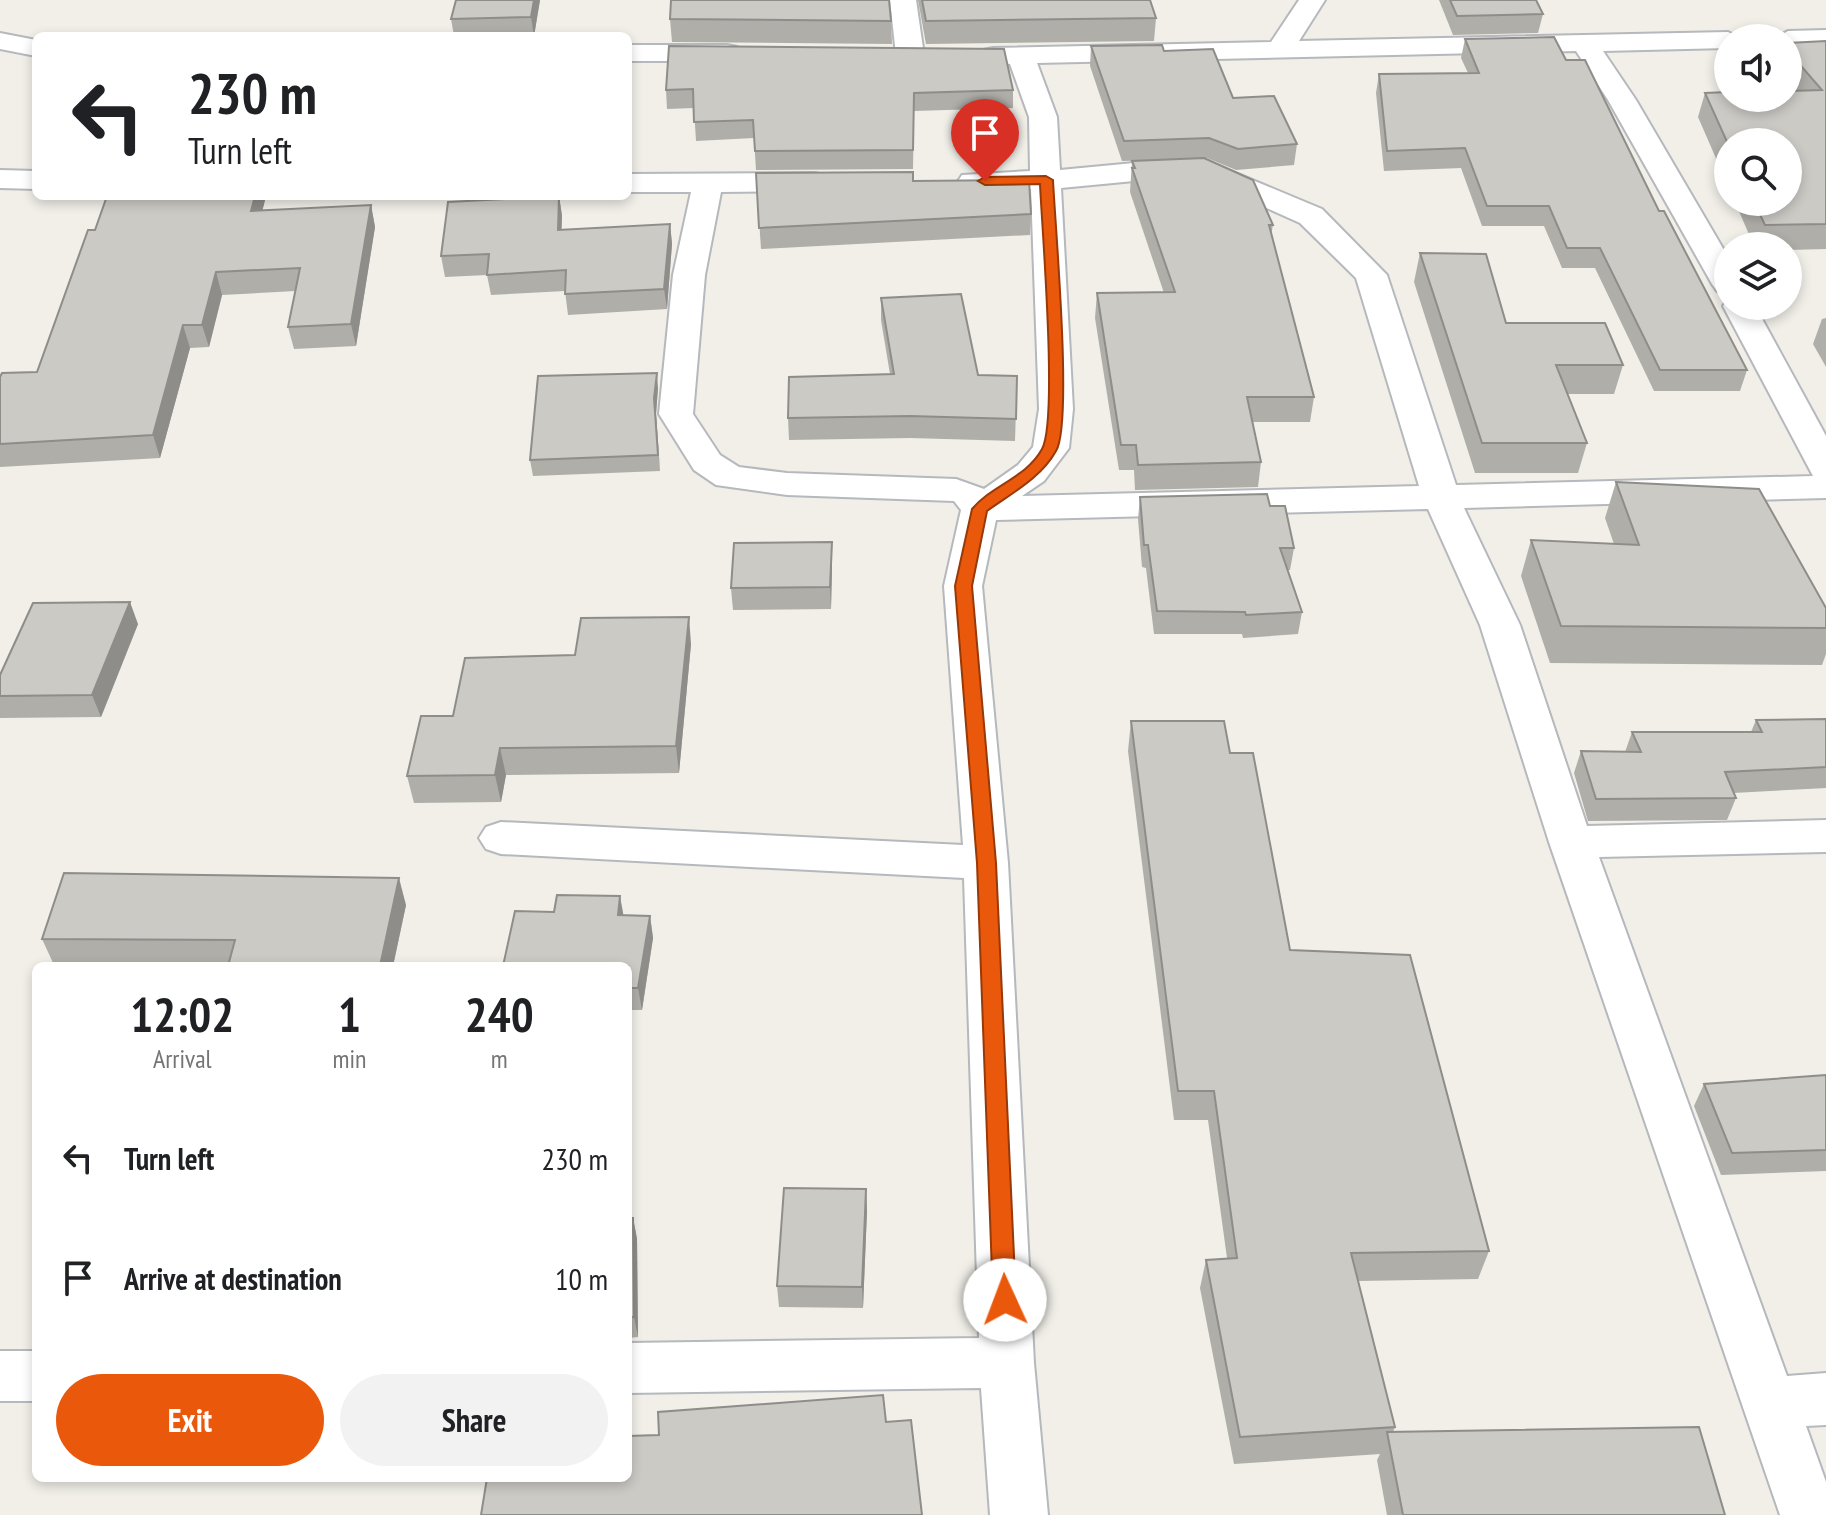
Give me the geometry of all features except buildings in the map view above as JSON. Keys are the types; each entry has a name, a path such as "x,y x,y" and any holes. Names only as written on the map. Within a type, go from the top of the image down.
{"street":[{"path":"903,0 910,55"},
{"path":"1280,49 1312,0"},
{"path":"1802,39 1826,38"},
{"path":"973,56 1714,40"},
{"path":"0,41 32,47"},
{"path":"1584,43 1622,100 1714,260"},
{"path":"632,53 757,53"},
{"path":"880,55 942,55"},
{"path":"1019,1515 1007,1363 986,863 963,586 980,509 1031,473 1051,448 1056,409 1043,117 1021,56"},
{"path":"939,181 1046,180 1155,170 1207,170 1311,216 1371,275 1441,497 1500,625 1571,842 1809,1515"},
{"path":"0,179 32,180"},
{"path":"632,183 847,182"},
{"path":"709,183 700,208 689,275 676,414 707,462 729,477 787,484 956,490 967,493 980,509"},
{"path":"1746,320 1826,469"},
{"path":"980,509 1826,487"},
{"path":"1571,842 1826,836"},
{"path":"501,838 986,863"},
{"path":"632,1368 1007,1363"},
{"path":"0,1376 32,1376"},
{"path":"1769,1403 1826,1399"}],"route":[{"path":"985,181 1046,180 1052,248 1056,409 1051,448 1031,473 980,509 963,586 986,863 1005,1300"}]}
